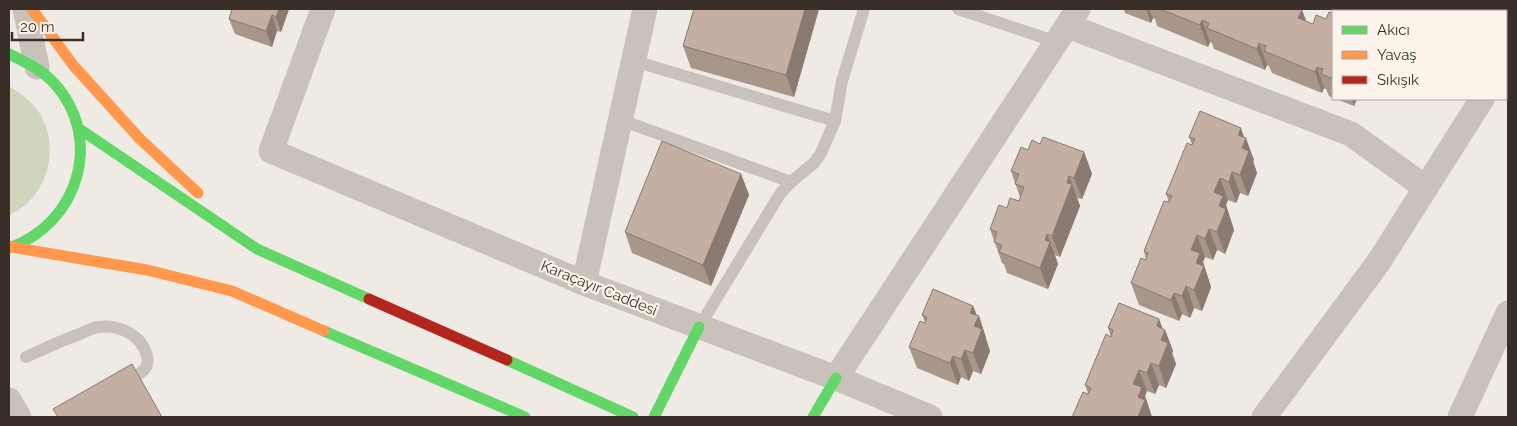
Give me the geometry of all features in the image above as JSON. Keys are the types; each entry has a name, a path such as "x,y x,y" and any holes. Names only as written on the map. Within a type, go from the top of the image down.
{"street":[{"path":"25,9 37,67"},
{"path":"32,9 72,65 140,139 257,249"},
{"name":"Karaçayır Caddesi","path":"323,9 271,151 584,283 836,378 930,417"},
{"path":"584,283 646,9"},
{"path":"813,417 836,378 1068,26 1351,134 1426,188"},
{"path":"9,54 37,67 63,93 72,110 81,146 80,165 76,183 68,201 44,229 29,240 10,247"},
{"path":"1264,417 1378,263 1481,100"},
{"path":"78,128 257,249 633,417"},
{"path":"10,247 147,270 232,291 525,417"},
{"path":"1460,417 1508,313"},
{"path":"654,417 699,327"},
{"path":"9,400 20,417"}],"lane":[{"path":"699,327 780,194 814,163 821,153 835,121 842,81 864,9"},
{"path":"958,9 1068,26"},
{"path":"634,61 835,121"},
{"path":"620,120 791,182"},
{"path":"26,357 56,342 98,327 114,327 128,332 136,337 145,347 148,362 145,369 112,391"}],"green space":[{"path":"9,86 32,103 38,111 45,125 50,155 42,184 22,207 9,215"}],"building":[{"path":"232,9 279,9 276,17 272,15 266,31 229,19"},
{"path":"694,9 805,9 786,75 683,46"},
{"path":"1160,9 1299,9 1302,10 1298,18 1313,24 1316,15 1326,19 1329,12 1332,13 1332,79 1321,74 1323,69 1317,67 1315,72 1264,51 1266,46 1259,43 1257,49 1207,28 1209,23 1202,20 1200,25"},
{"path":"1200,111 1241,128 1238,135 1246,138 1242,148 1249,151 1240,175 1232,172 1229,182 1220,178 1214,192 1223,196 1219,206 1226,209 1217,232 1209,229 1205,239 1197,235 1191,250 1200,253 1196,263 1204,266 1194,290 1186,286 1182,296 1174,293 1171,300 1131,283 1141,258 1146,260 1148,253 1144,251 1164,201 1169,202 1172,196 1166,194 1187,143 1192,145 1195,139 1189,137"},
{"path":"1043,137 1084,152 1074,178 1069,176 1067,183 1072,184 1052,236 1047,234 1045,240 1050,242 1040,268 999,252 1002,245 994,242 997,232 990,229 999,205 1007,208 1010,198 1019,201 1024,187 1015,184 1019,174 1011,171 1021,147 1028,150 1032,140 1040,144"},
{"path":"662,141 741,174 703,265 625,232"},
{"path":"933,289 973,306 970,313 979,316 974,326 982,329 973,353 965,350 961,359 953,356 950,363 909,347 920,321 925,323 927,317 922,315"},
{"path":"1119,303 1159,319 1157,326 1165,330 1161,340 1168,343 1159,366 1151,363 1147,373 1139,370 1133,384 1142,387 1138,397 1145,400 1138,417 1072,417 1083,392 1088,394 1091,388 1085,385 1106,334 1111,337 1113,330 1108,328"},
{"path":"132,364 162,417 58,417 53,409"}],"traffic: fast":[{"path":"9,54 27,63 49,78 70,105 78,129 80,153 76,178 67,200 52,220 33,236 9,248"},
{"path":"78,128 257,249 369,299"},
{"path":"654,417 699,327"},
{"path":"324,331 525,417"},
{"path":"507,360 633,417"},
{"path":"813,417 836,378"}],"traffic: slow":[{"path":"32,9 73,65 140,139 198,193"},
{"path":"11,247 147,270 232,291 324,331"}],"traffic: jam":[{"path":"369,299 507,360"}]}
